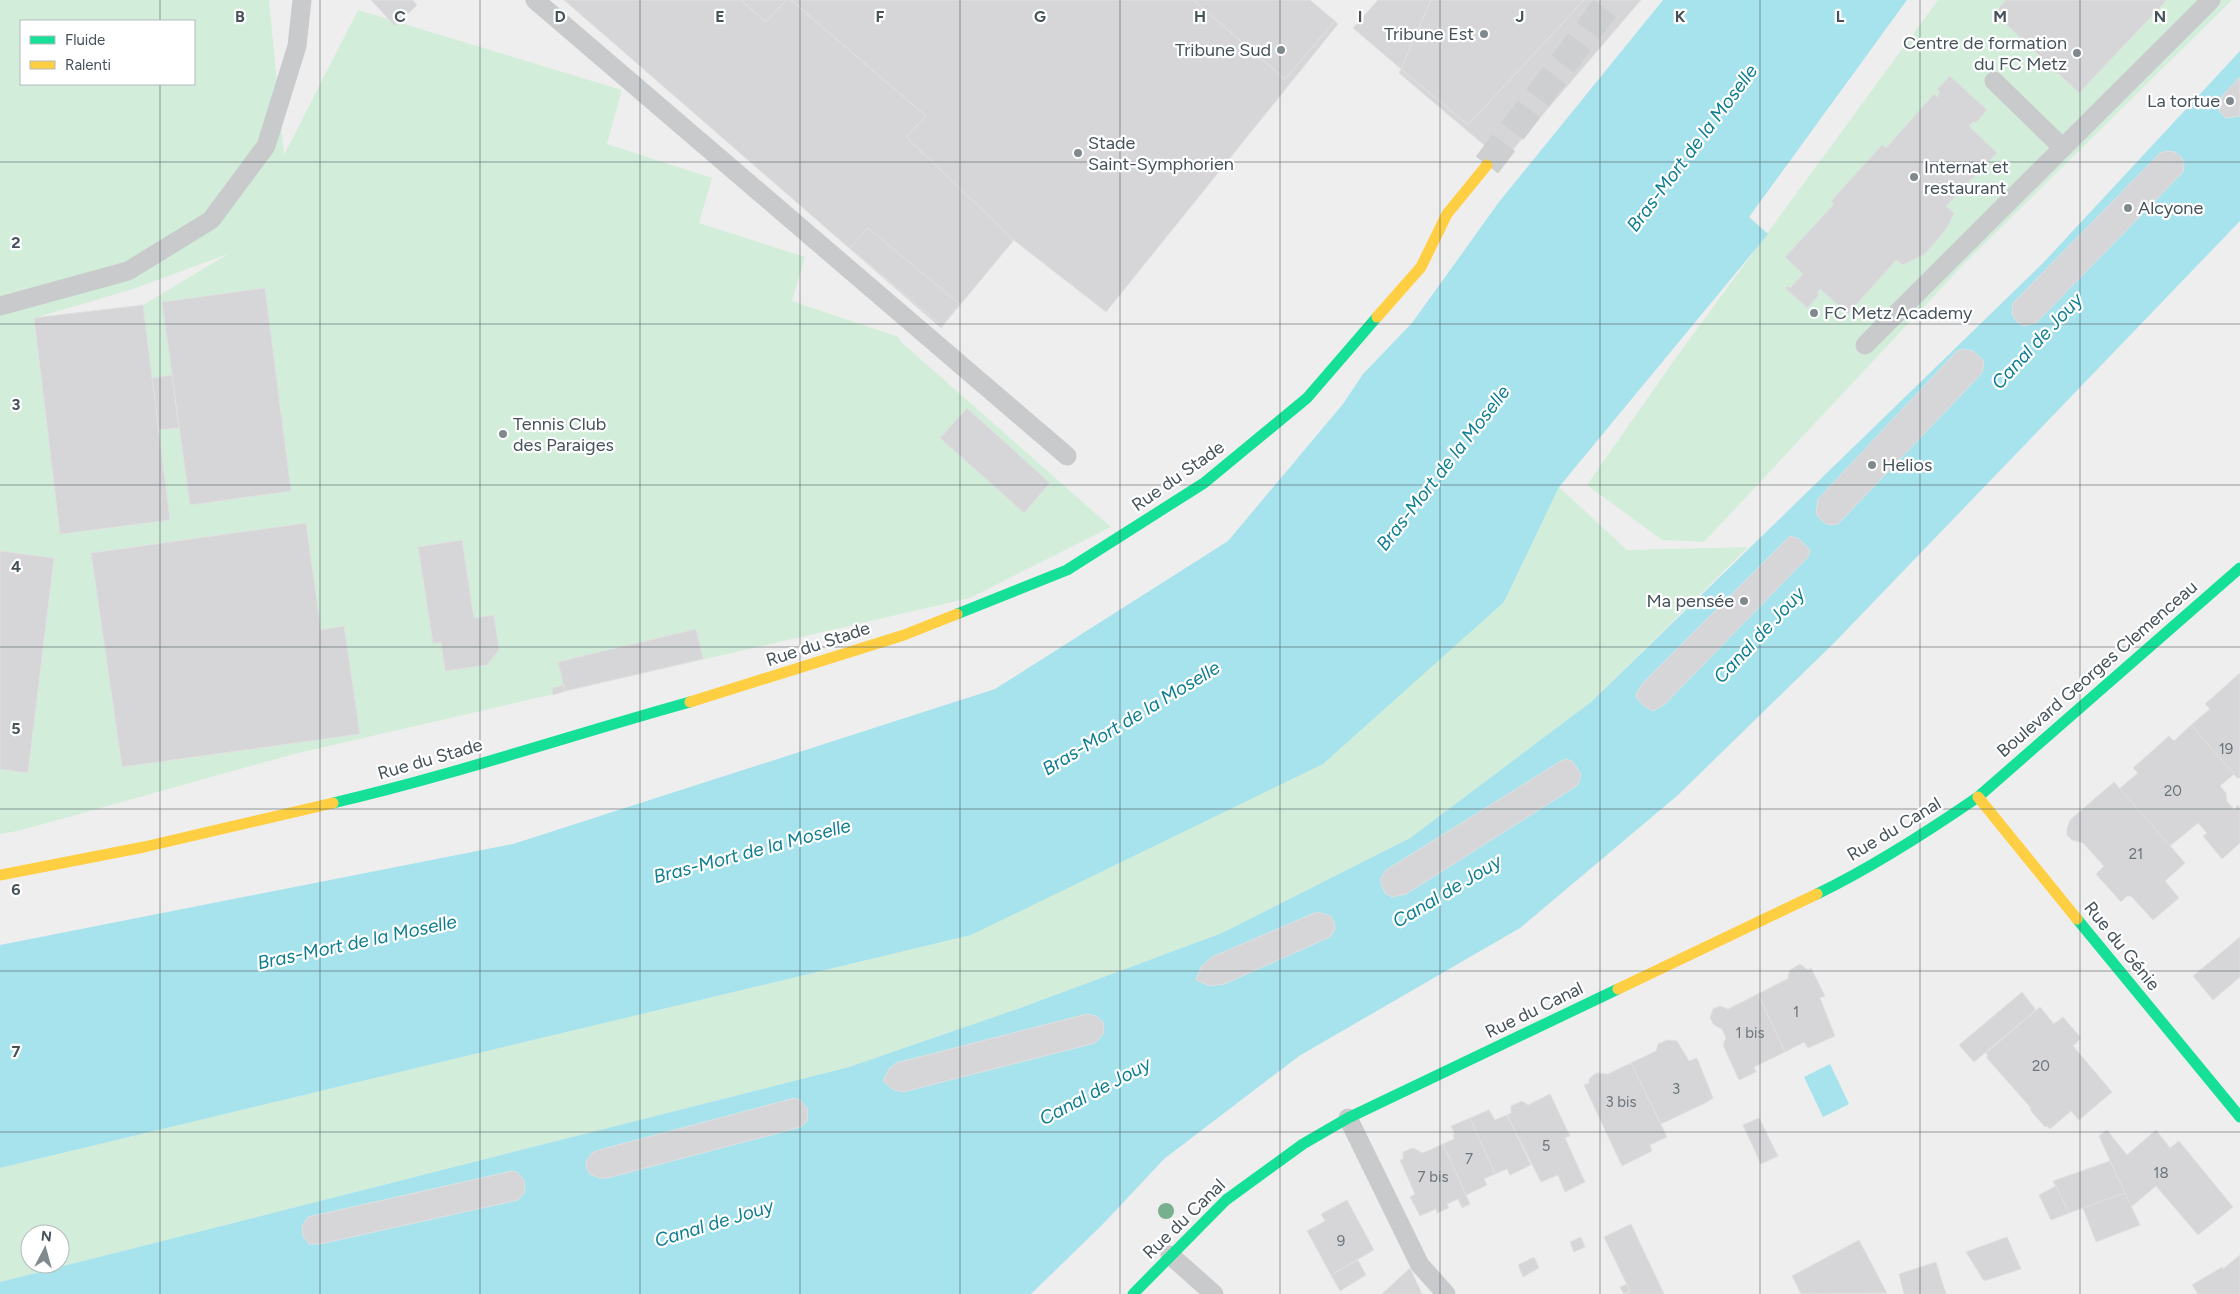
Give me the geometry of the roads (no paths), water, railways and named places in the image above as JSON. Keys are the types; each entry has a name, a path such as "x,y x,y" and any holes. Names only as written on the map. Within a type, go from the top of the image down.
{"street":[{"name":"Rue du Stade","path":"0,875 144,846 409,785 572,735 726,692 904,635 1067,570 1204,483 1307,398 1421,266 1447,214 1487,165"},
{"name":"Boulevard Georges Clemenceau","path":"1978,797 2238,575"},
{"name":"Rue du Génie","path":"1978,797 2240,1117"},
{"name":"Rue du Canal","path":"1133,1294 1226,1200 1303,1144 1348,1118 1836,885 1939,824 1978,797"}],"lane":[{"path":"0,306 128,271 211,220 266,146 297,46 302,0"},
{"path":"535,0 1067,456"},
{"path":"1865,345 2211,0"},
{"path":"1994,81 2063,148"},
{"path":"1348,1118 1420,1265 1446,1294"},
{"path":"1170,1256 1214,1294"}],"water":[{"name":"Bras-Mort de la Moselle","path":"1663,0 1907,0 1749,217 1768,234 1559,487 1504,602 1323,764 971,935 0,1168 0,945 513,844 995,689 1228,541 1343,404 1363,374 1412,323 1499,202"},
{"name":"Canal de Jouy","path":"2240,51 2240,221 1835,642 1678,795 1520,928 1299,1056 1164,1159 1102,1225 1031,1294 0,1294 0,1282 32,1274 70,1274 70,1264 849,1067 1020,1008 1222,933 1410,838 1591,702 2043,263"},
{"path":"1830,1064 1849,1104 1823,1117 1804,1077"}],"tunnel":[{"path":"1487,165 1611,0"}],"place":[{"name":"Tribune Est","path":"1484,34"},
{"name":"Tribune Sud","path":"1281,50"},
{"name":"Centre de formation du FC Metz","path":"2077,53"},
{"name":"La tortue","path":"2230,101"},
{"name":"Stade Saint-Symphorien","path":"1078,153"},
{"name":"Internat et restaurant","path":"1914,177"},
{"name":"Alcyone","path":"2128,208"},
{"name":"FC Metz Academy","path":"1814,313"},
{"name":"Tennis Club des Paraiges","path":"503,434"},
{"name":"Helios","path":"1872,465"},
{"name":"Ma pensée","path":"1744,601"}]}
